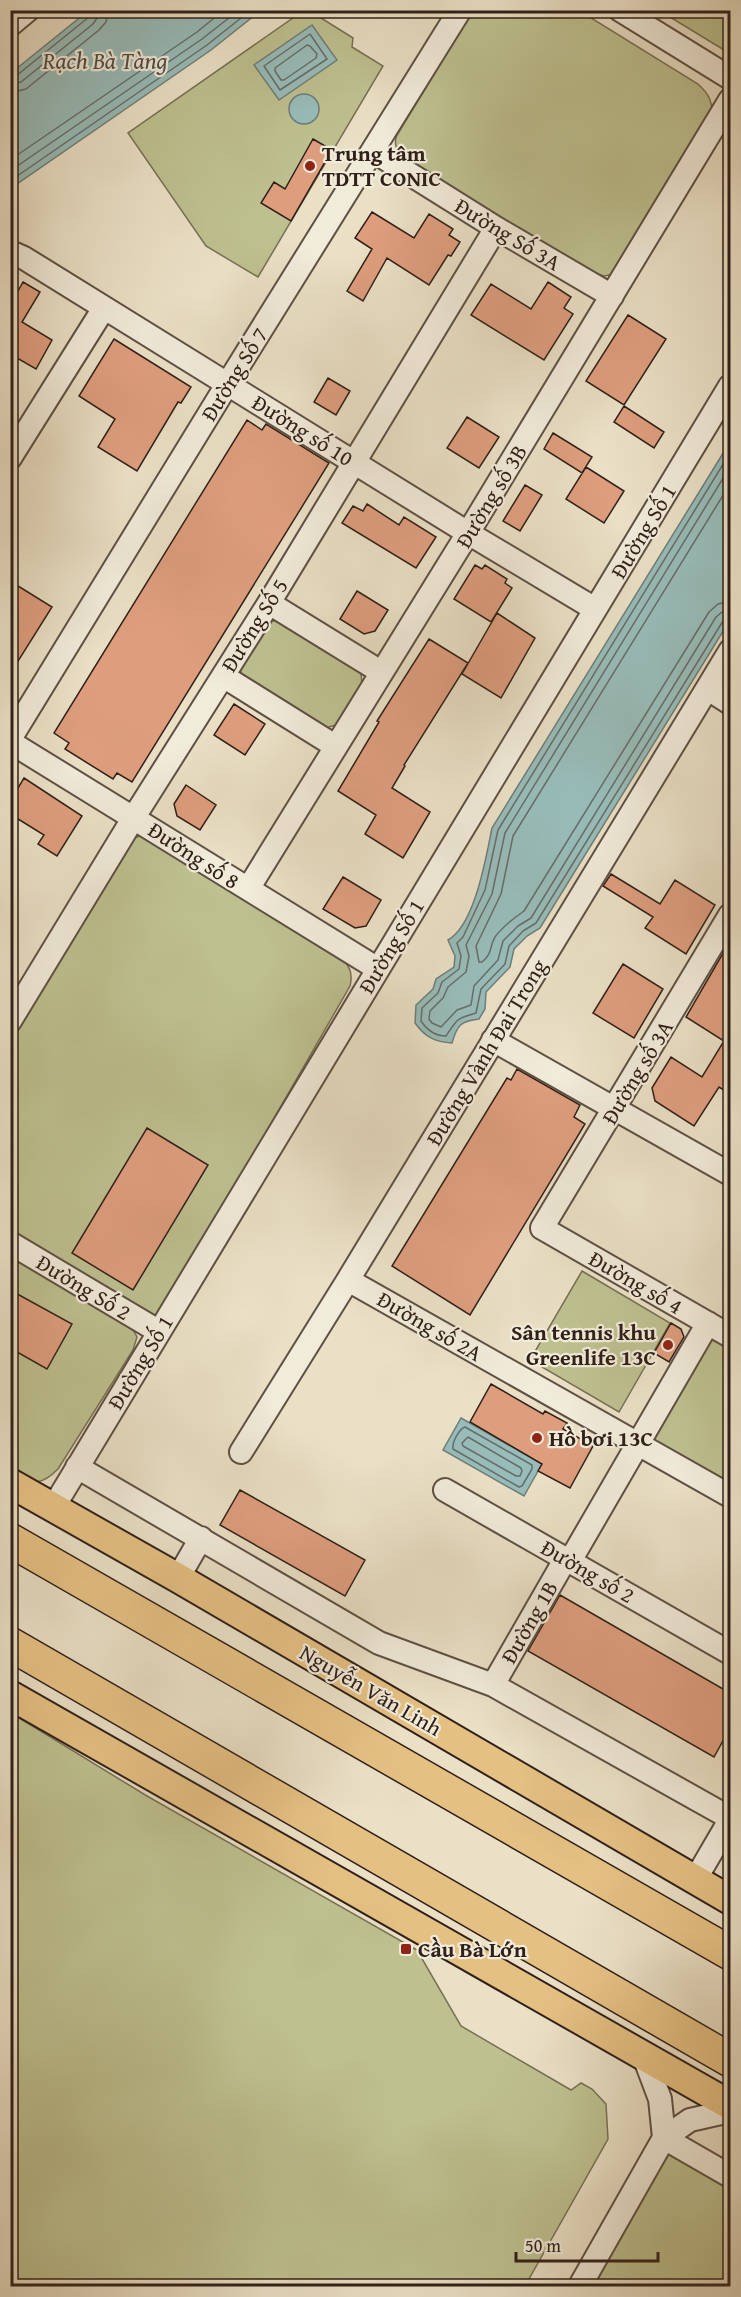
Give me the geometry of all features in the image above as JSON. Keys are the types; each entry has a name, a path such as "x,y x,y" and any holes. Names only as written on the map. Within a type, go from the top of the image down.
{"highway":[{"path":"10,1540 730,1953"},
{"path":"10,1644 730,2060"}],"main road":[{"name":"Nguyễn Văn Linh","path":"10,1483 178,1578 730,1900"},
{"path":"10,1695 730,2105"},
{"path":"236,1822 258,1786"}],"street":[{"path":"10,25 28,10"},
{"name":"Đường Số 7","path":"10,741 228,383 460,10"},
{"path":"620,10 730,78"},
{"name":"Đường số 3B","path":"248,889 468,533 730,100"},
{"name":"Đường Số 3A","path":"373,151 495,228 612,296"},
{"name":"Đường Số 5","path":"10,1021 134,817 269,603 495,228"},
{"name":"Đường số 10","path":"10,254 24,258 468,533 596,609"},
{"path":"10,458 104,308"},
{"name":"Đường Số 1","path":"53,1508 158,1330 730,386"},
{"path":"269,603 381,672"},
{"name":"Đường Vành Đai Trong","path":"241,1452 730,651"},
{"path":"223,676 335,746"},
{"path":"708,689 730,702"},
{"name":"Đường số 8","path":"10,741 378,969"},
{"name":"Đường số 3A","path":"542,1228 730,915"},
{"path":"493,1040 730,1172"},
{"name":"Đường số 4","path":"542,1228 730,1336"},
{"name":"Đường Số 2","path":"10,1243 158,1330"},
{"name":"Đường số 2A","path":"348,1280 730,1496"},
{"name":"Đường 1B","path":"493,1685 708,1323"},
{"path":"77,1467 379,1643 493,1685 730,1819 696,1880"},
{"name":"Đường số 2","path":"446,1490 730,1653"},
{"path":"178,1578 201,1538"},
{"path":"643,2054 660,2099 664,2138"},
{"path":"580,2286 664,2138 690,2120 704,2115 730,2111"},
{"path":"664,2138 730,2176"}],"green space":[{"path":"303,11 310,11 353,38 352,47 383,66 258,277 206,246 128,133"},
{"path":"472,11 580,11 698,84 709,98 712,116 612,274 605,276 591,273 405,159 398,151 395,142 397,135"},
{"path":"660,11 730,11 730,50 724,50"},
{"path":"278,621 361,673 362,685 336,725 325,728 242,675 240,669 266,624"},
{"path":"139,836 147,837 340,957 351,973 350,986 167,1305 158,1315 151,1315 11,1234 10,1036 123,852 133,839"},
{"path":"11,1251 130,1324 137,1337 133,1350 58,1469 46,1479 36,1482 11,1474"},
{"path":"582,1271 670,1323 619,1412 530,1360"},
{"path":"712,1339 730,1345 730,1489 656,1445 654,1435 707,1342"},
{"path":"16,1716 147,1796 417,1950 461,2026 571,2090 581,2083 592,2089 606,2104 608,2139 525,2286 11,2286 10,1718"},
{"path":"671,2154 730,2188 730,2286 588,2286 665,2155"}],"water":[{"name":"Rạch Bà Tàng","path":"88,11 260,11 211,50 11,188 11,73"},
{"path":"312,25 337,60 279,100 254,65"},
{"path":"304,94 315,98 319,109 315,120 304,124 293,120 289,109 293,98"},
{"path":"730,442 730,620 540,928 527,936 514,949 510,967 486,992 485,1009 479,1019 461,1025 452,1043 431,1038 415,1023 416,1005 433,989 436,979 454,967 455,956 448,940 457,932 472,906 483,872 492,828"},
{"path":"461,1418 542,1464 524,1496 443,1450"}],"building":[{"name":"Trung tâm TDTT CONIC","path":"313,139 332,150 291,221 261,203 274,182 285,189"},
{"path":"372,212 414,238 429,214 453,229 449,235 460,242 451,256 448,255 429,285 387,258 363,301 347,291 372,249 355,238"},
{"path":"23,282 40,292 22,322 52,340 36,369 10,354 10,286 18,291"},
{"path":"548,282 571,297 564,308 573,314 544,360 471,315 491,284 531,309"},
{"path":"628,315 666,339 624,405 586,381"},
{"path":"114,339 191,387 181,403 178,402 137,471 98,447 115,419 79,396"},
{"path":"328,378 350,391 336,415 314,402"},
{"path":"624,406 664,432 654,448 614,422"},
{"path":"467,417 499,437 479,468 447,448"},
{"path":"247,420 262,430 266,424 329,463 132,782 117,773 113,779 65,749 69,743 54,733"},
{"path":"553,433 592,457 582,473 544,449"},
{"path":"586,467 624,491 604,523 566,499"},
{"path":"525,485 542,495 520,531 503,521"},
{"path":"367,504 399,525 404,517 436,537 416,568 342,523 353,506 363,511"},
{"path":"475,565 482,569 485,565 507,579 505,583 512,588 491,622 454,599"},
{"path":"10,581 52,607 10,674"},
{"path":"357,591 388,610 375,631 364,634 340,619"},
{"path":"497,613 535,638 501,698 462,674"},
{"path":"429,639 468,663 392,788 430,812 403,858 365,834 376,815 338,791 379,722 377,721"},
{"path":"234,704 265,724 245,755 214,735"},
{"path":"24,778 82,816 57,856 38,844 44,835 10,814 10,801"},
{"path":"186,785 216,805 200,830 177,816 174,804"},
{"path":"611,874 660,904 675,880 715,905 686,954 645,928 653,917 603,886"},
{"path":"343,877 381,900 366,926 355,928 323,909"},
{"path":"730,941 730,1094 719,1087 694,1126 655,1101 652,1088 671,1057 702,1077 724,1041 686,1017"},
{"path":"623,964 663,989 634,1038 593,1013"},
{"path":"517,1069 580,1105 574,1117 585,1124 470,1315 392,1266 507,1078 511,1080"},
{"path":"147,1128 208,1165 133,1290 72,1253"},
{"path":"10,1290 72,1324 47,1369 10,1348"},
{"name":"Sân tennis khu Greenlife 13C","path":"671,1323 681,1329 684,1337 669,1362 654,1353"},
{"name":"Hồ bơi 13C","path":"491,1384 543,1414 545,1411 567,1423 563,1429 593,1446 570,1488 538,1471 542,1464 470,1422"},
{"path":"240,1490 365,1560 345,1596 220,1525"},
{"path":"560,1595 730,1693 730,1728 714,1757 528,1651"}],"place":[{"name":"Trung tâm TDTT CONIC","path":"310,166"},
{"name":"Sân tennis khu Greenlife 13C","path":"668,1345"},
{"name":"Hồ bơi 13C","path":"537,1438"},
{"name":"Cầu Bà Lớn","path":"406,1949"}]}
